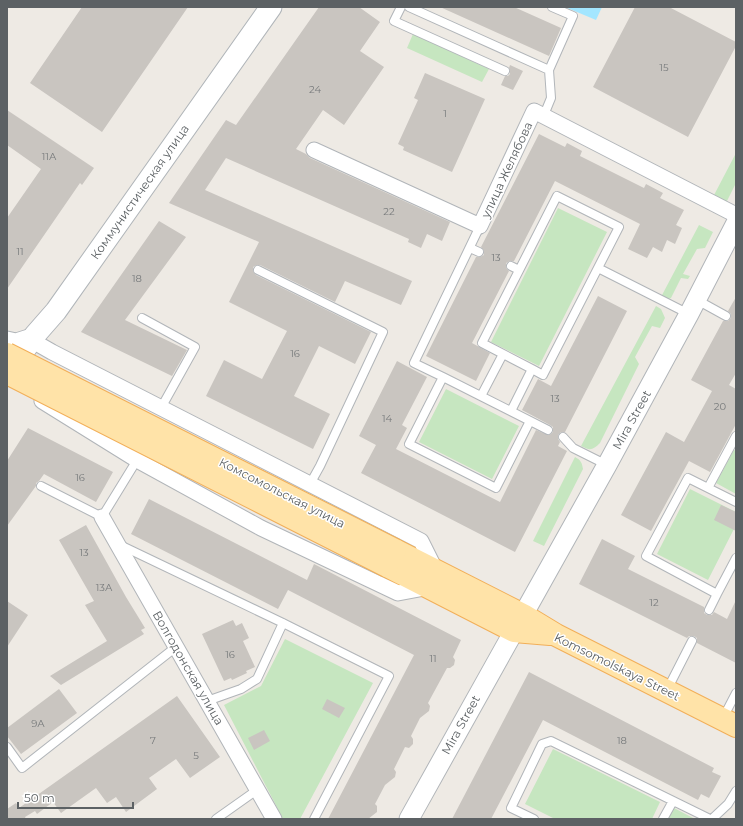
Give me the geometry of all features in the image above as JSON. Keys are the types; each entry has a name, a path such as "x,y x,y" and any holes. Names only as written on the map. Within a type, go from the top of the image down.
{"main road":[{"name":"Коммунистическая улица","path":"8,370 33,337 56,311 271,7"},
{"name":"Комсомольская улица","path":"8,370 433,579"},
{"name":"Komsomolskaya Street","path":"433,579 518,623 556,635 729,722"}],"street":[{"name":"улица Желябова","path":"314,150 480,226 534,111 736,215"},
{"name":"Mira Street","path":"409,819 607,465 693,307 736,222"},
{"path":"7,339 16,341 33,337 161,408 421,541 433,579 398,592 251,523 137,460 8,370 13,355 7,344"},
{"name":"Волгодонская улица","path":"102,517 274,819"}],"lane":[{"path":"401,7 394,21 505,71"},
{"path":"409,7 549,70"},
{"path":"544,115 551,98 549,70 574,16 552,7"},
{"path":"557,196 618,227 598,268 543,375 482,343 515,268 557,196"},
{"path":"480,226 414,363 548,430"},
{"path":"470,248 479,252"},
{"path":"598,268 693,307 726,316"},
{"path":"258,270 383,332 320,466 310,484"},
{"path":"142,318 195,347 161,408"},
{"path":"481,396 503,354"},
{"path":"511,411 532,369"},
{"path":"442,377 409,444 496,488 530,421"},
{"path":"708,488 734,445 736,436"},
{"path":"563,437 573,448 607,465"},
{"path":"41,486 102,517 137,460"},
{"path":"717,594 646,556 688,478 736,502"},
{"path":"118,544 283,623 389,676 314,819"},
{"path":"709,610 736,558"},
{"path":"207,701 241,689 257,679 283,623"},
{"path":"667,691 692,641"},
{"path":"7,747 22,768 176,647"},
{"path":"729,722 736,693"},
{"path":"534,819 511,808 542,744 551,741 711,819 728,804 736,791"},
{"path":"216,819 257,790"},
{"path":"663,819 673,801"}],"green space":[{"path":"413,34 489,69 482,82 407,48"},
{"path":"736,153 736,183 727,201 722,202 713,197"},
{"path":"558,208 607,232 539,366 491,342"},
{"path":"699,225 713,232 705,248 697,249 683,274 690,276 688,279 681,278 671,298 666,300 661,297"},
{"path":"656,306 661,309 665,318 660,328 652,326 635,357 639,364 600,443 591,449 581,446"},
{"path":"446,389 519,426 492,479 419,442"},
{"path":"734,450 736,451 736,494 716,483"},
{"path":"575,457 581,462 583,469 544,546 533,541"},
{"path":"690,489 736,512 736,525 708,580 657,554"},
{"path":"285,639 373,683 300,819 283,819 224,705 261,686"},
{"path":"553,749 660,802 652,819 555,819 525,804"},
{"path":"674,808 695,819 668,819"}],"water":[{"path":"565,7 602,7 596,20"}],"building":[{"path":"82,7 188,7 102,132 30,83"},
{"path":"319,7 359,7 380,22 360,51 384,67 344,125 323,110 296,149 306,154 310,158 450,222 442,241 427,234 421,248 408,242 409,239 226,158 205,190 412,281 401,305 345,281 335,302 260,265 253,267 253,271 256,275 371,332 355,364 319,346 294,396 330,414 313,449 206,396 224,360 262,379 287,331 229,302 259,242 169,203 226,120 236,125"},
{"path":"440,7 514,7 561,28 549,56"},
{"path":"635,7 669,7 736,42 736,46 688,137 593,87"},
{"path":"510,65 523,71 513,90 501,85 505,76 510,74"},
{"path":"425,73 485,99 452,172 403,150 404,147 398,144 418,100 414,98"},
{"path":"7,110 94,168 82,185 80,183 7,289 7,218 41,169 7,145"},
{"path":"539,134 565,147 567,143 582,151 580,156 644,188 646,184 663,193 660,198 684,210 676,225 682,228 675,244 667,240 662,252 653,247 647,258 628,249 640,224 555,181 514,261 506,263 506,267 509,271 472,343 490,353 476,381 426,356 476,257 484,255 484,251 481,247"},
{"path":"159,221 186,237 125,320 187,350 172,376 81,332"},
{"path":"598,296 627,311 565,432 561,432 558,435 560,442 558,446 567,451 515,552 361,473 376,445 359,436 397,361 427,377 402,425 407,428 396,449 500,502 536,430 548,435 553,432 553,427 522,410 538,379 551,386"},
{"path":"736,297 736,373 729,385 736,389 736,424 710,472 689,461 651,531 621,515 666,432 684,442 712,391 691,380 723,321 728,321 731,318 731,314 728,311"},
{"path":"28,428 113,472 96,502 44,474 36,483 36,486 7,526 7,461"},
{"path":"149,499 307,580 314,564 461,640 453,657 455,660 454,665 447,668 428,703 430,706 429,711 420,718 411,736 413,739 413,744 409,748 405,747 394,769 396,772 395,777 385,785 375,804 377,806 377,812 368,819 328,819 414,655 288,590 278,609 131,534"},
{"path":"721,505 736,512 736,531 714,520"},
{"path":"86,525 145,628 141,630 144,634 61,685 50,676 107,641 85,605 94,601 59,540"},
{"path":"602,539 635,556 628,569 704,607 704,613 707,615 712,615 714,612 727,619 736,600 736,663 697,643 697,638 694,636 689,636 687,638 579,584"},
{"path":"7,601 28,615 7,647"},
{"path":"233,620 236,626 242,623 249,638 243,641 255,667 246,671 247,673 232,680 231,678 224,681 202,634"},
{"path":"529,672 714,768 712,772 721,776 709,798 701,794 698,800 543,720 491,819 452,819"},
{"path":"59,689 77,713 21,754 7,736 7,728"},
{"path":"177,696 220,757 190,778 176,759 149,778 157,789 126,812 116,797 107,803 96,788 61,813 53,802 37,814 35,811 25,817 26,819 7,819 7,809 16,803 19,808"},
{"path":"327,699 345,708 339,718 322,709"},
{"path":"264,730 270,741 254,750 248,738"}]}
